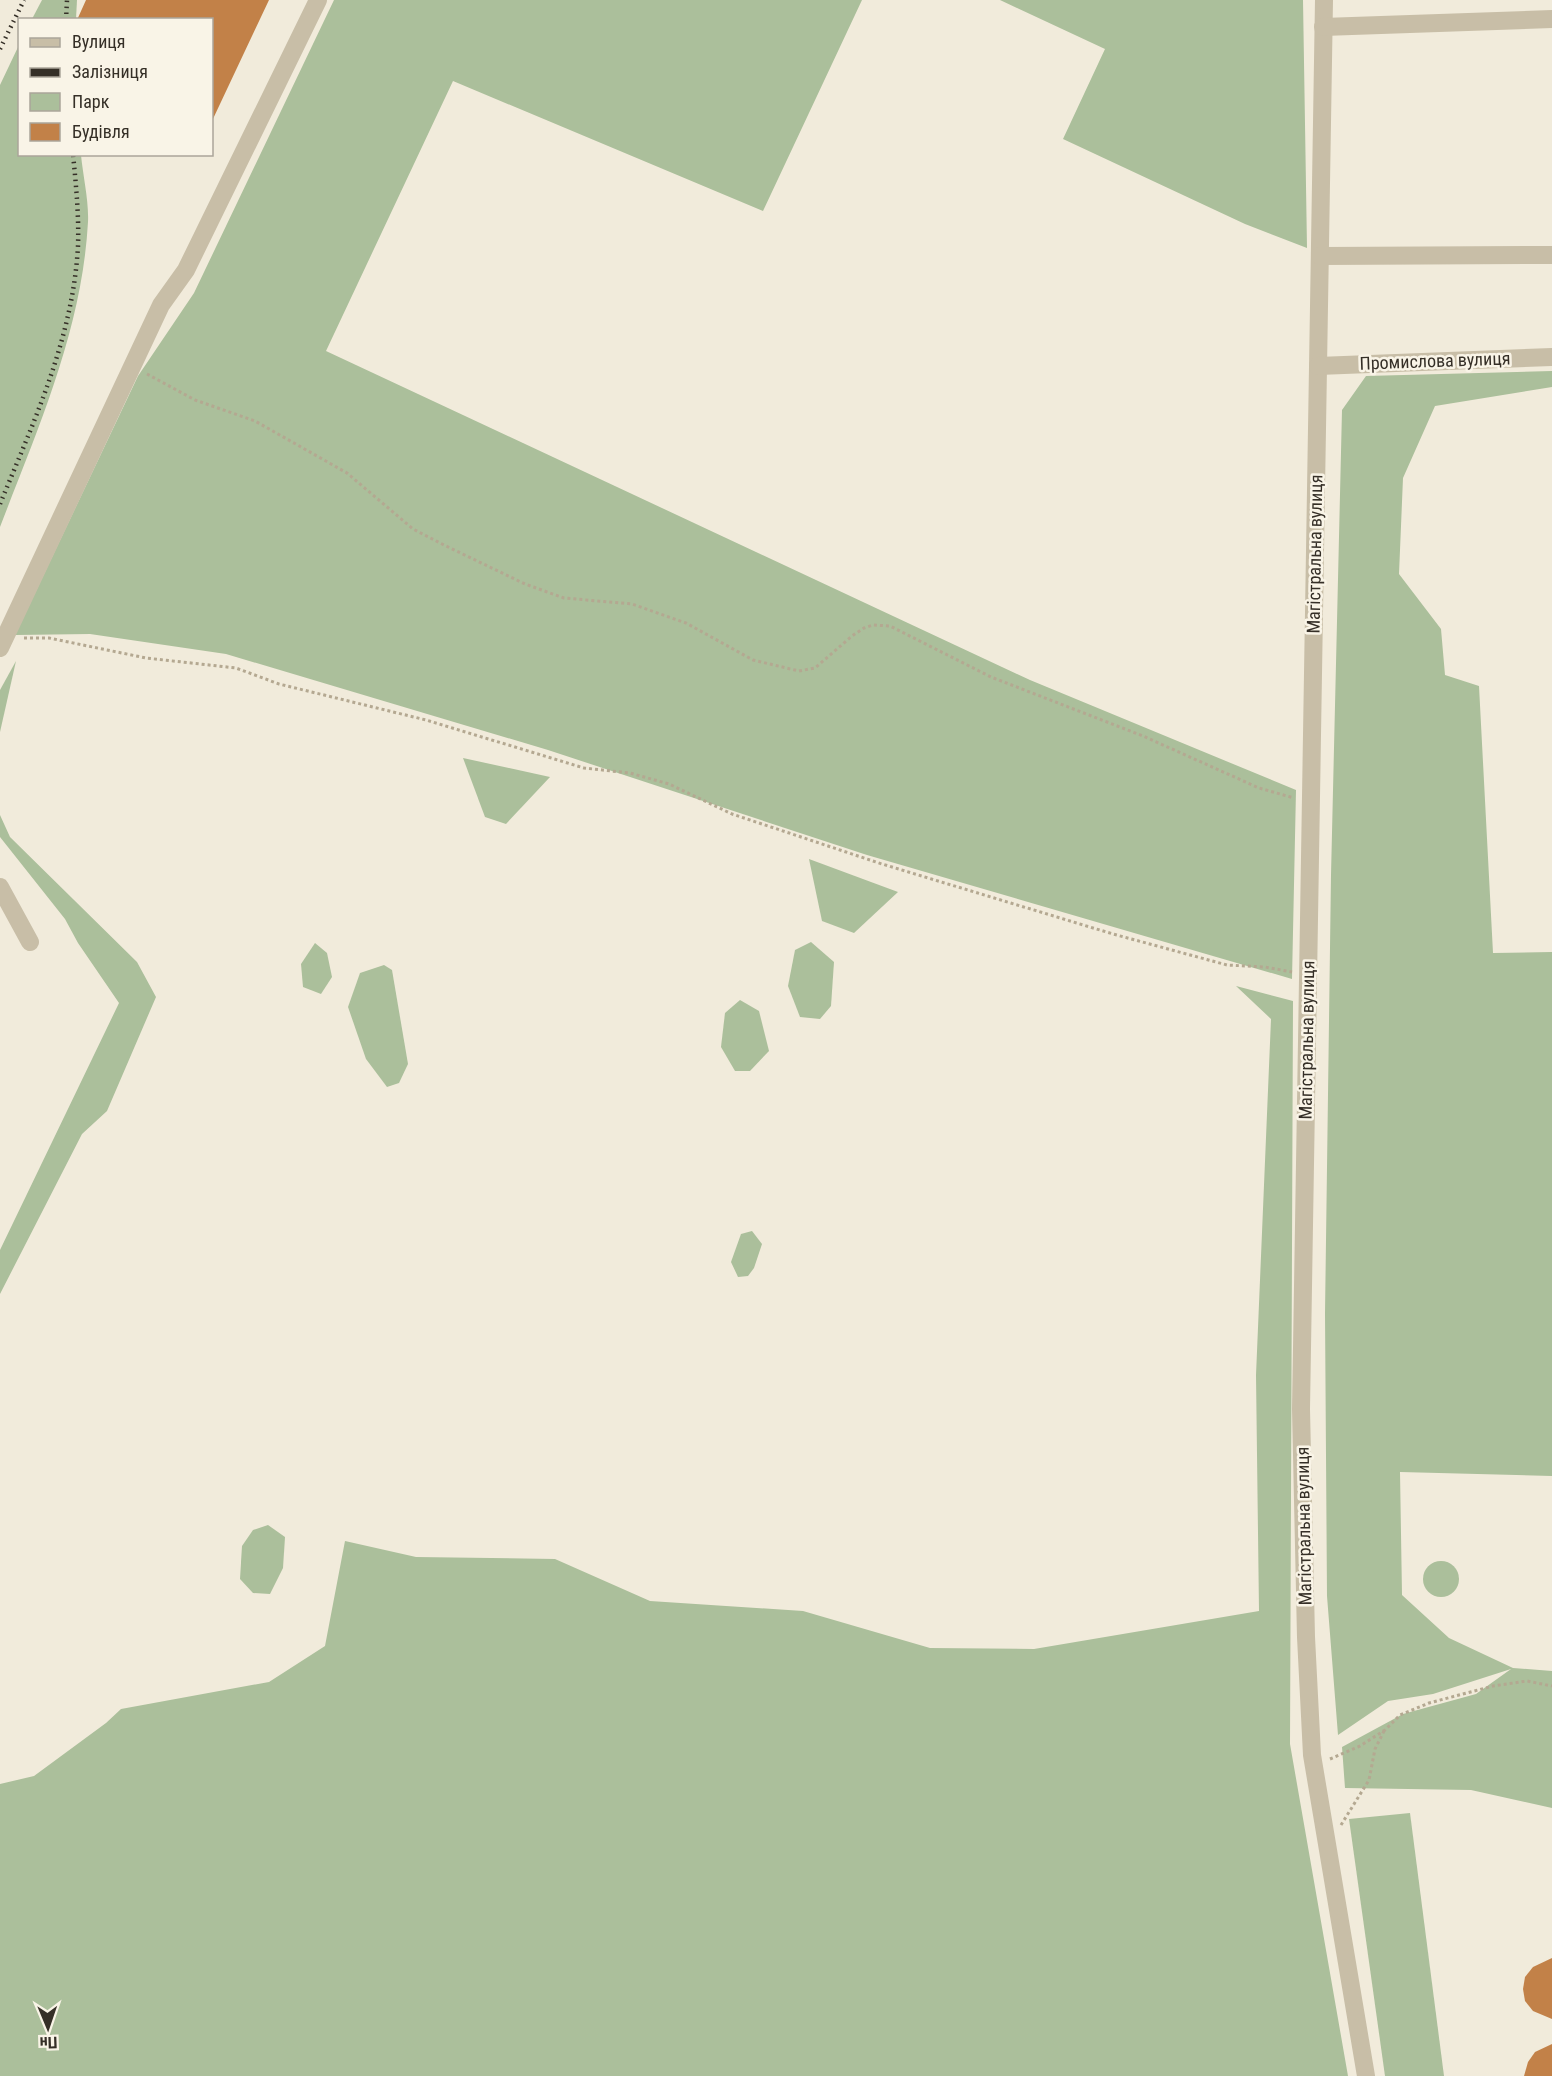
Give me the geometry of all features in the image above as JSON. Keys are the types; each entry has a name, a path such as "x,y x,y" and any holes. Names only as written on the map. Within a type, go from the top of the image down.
{"street":[{"path":"2,642 161,305 186,270 318,0"},
{"name":"Магістральна вулиця","path":"1324,0 1301,1409 1306,1637 1313,1763 1366,2076"},
{"path":"1323,27 1552,19"},
{"path":"1320,256 1552,255"},
{"name":"Промислова вулиця","path":"1318,366 1552,357"},
{"path":"0,887 30,942"}],"path":[{"path":"132,366 195,400 255,421 347,473 414,529 525,584 564,598 632,604 686,623 753,660 799,671 815,668 864,628 873,625 890,626 992,677 1143,736 1259,788 1311,803"},
{"path":"2,642 49,638 146,658 236,668 279,684 426,720 584,768 630,773 669,784 732,814 882,864 1113,934 1227,965 1265,967 1308,975"},
{"path":"1313,1763 1360,1746 1385,1730 1400,1715 1409,1710 1493,1686 1527,1681 1552,1686"},
{"path":"1328,1848 1369,1780 1375,1749 1385,1730"}],"green space":[{"path":"42,0 77,0 76,18 33,18"},
{"path":"334,0 862,0 763,211 453,81 326,351 1030,680 1296,790 1292,979 867,855 548,750 226,654 90,634 15,635 138,376 194,293"},
{"path":"1000,0 1303,0 1307,248 1245,224 1063,139 1105,49"},
{"path":"18,47 18,156 81,156 88,222 84,262 68,340 43,415 0,527 0,85"},
{"path":"1552,371 1552,387 1435,406 1403,478 1399,574 1441,629 1445,675 1479,686 1493,953 1552,952 1552,1476 1400,1472 1402,1595 1449,1638 1513,1668 1552,1671 1552,1808 1471,1790 1345,1788 1342,1747 1403,1714 1476,1694 1511,1669 1433,1694 1388,1701 1338,1735 1327,1596 1325,1314 1331,875 1342,410 1366,376"},
{"path":"16,661 0,732 0,690"},
{"path":"463,758 550,777 506,824 485,817"},
{"path":"0,815 10,837 137,962 156,997 107,1111 82,1134 0,1294 0,1250 119,1003 78,943 65,919 0,837"},
{"path":"809,859 898,892 854,933 822,921"},
{"path":"811,942 834,962 831,1006 820,1019 800,1017 788,986 795,950"},
{"path":"315,943 327,953 332,977 321,994 303,987 301,964"},
{"path":"384,965 392,970 408,1064 399,1083 387,1087 366,1059 348,1007 360,973"},
{"path":"1236,986 1293,1001 1290,1744 1348,2076 0,2076 0,1784 34,1776 106,1723 121,1709 269,1682 325,1646 345,1541 416,1557 555,1559 650,1601 803,1611 930,1648 1034,1649 1259,1611 1256,1375 1271,1019"},
{"path":"740,1000 759,1011 769,1051 750,1071 735,1071 721,1047 725,1013"},
{"path":"752,1231 762,1244 754,1268 748,1276 738,1277 731,1262 741,1234"},
{"path":"268,1525 285,1537 283,1568 270,1594 253,1593 240,1579 242,1546 253,1530"},
{"path":"1441,1561 1454,1566 1459,1579 1454,1592 1441,1597 1428,1592 1423,1579 1428,1566"},
{"path":"1410,1813 1444,2076 1385,2076 1349,1819"}],"building":[{"path":"86,0 269,0 213,119 213,18 78,18"},
{"path":"1552,1958 1552,2019 1533,2011 1525,2001 1523,1989 1525,1977 1533,1967"},
{"path":"1552,2044 1552,2076 1524,2076 1528,2062 1535,2052"}],"railway":[{"path":"0,49 24,0"},
{"path":"66,18 67,0"},
{"path":"0,504 50,378 75,280 78,211 73,156"}]}
